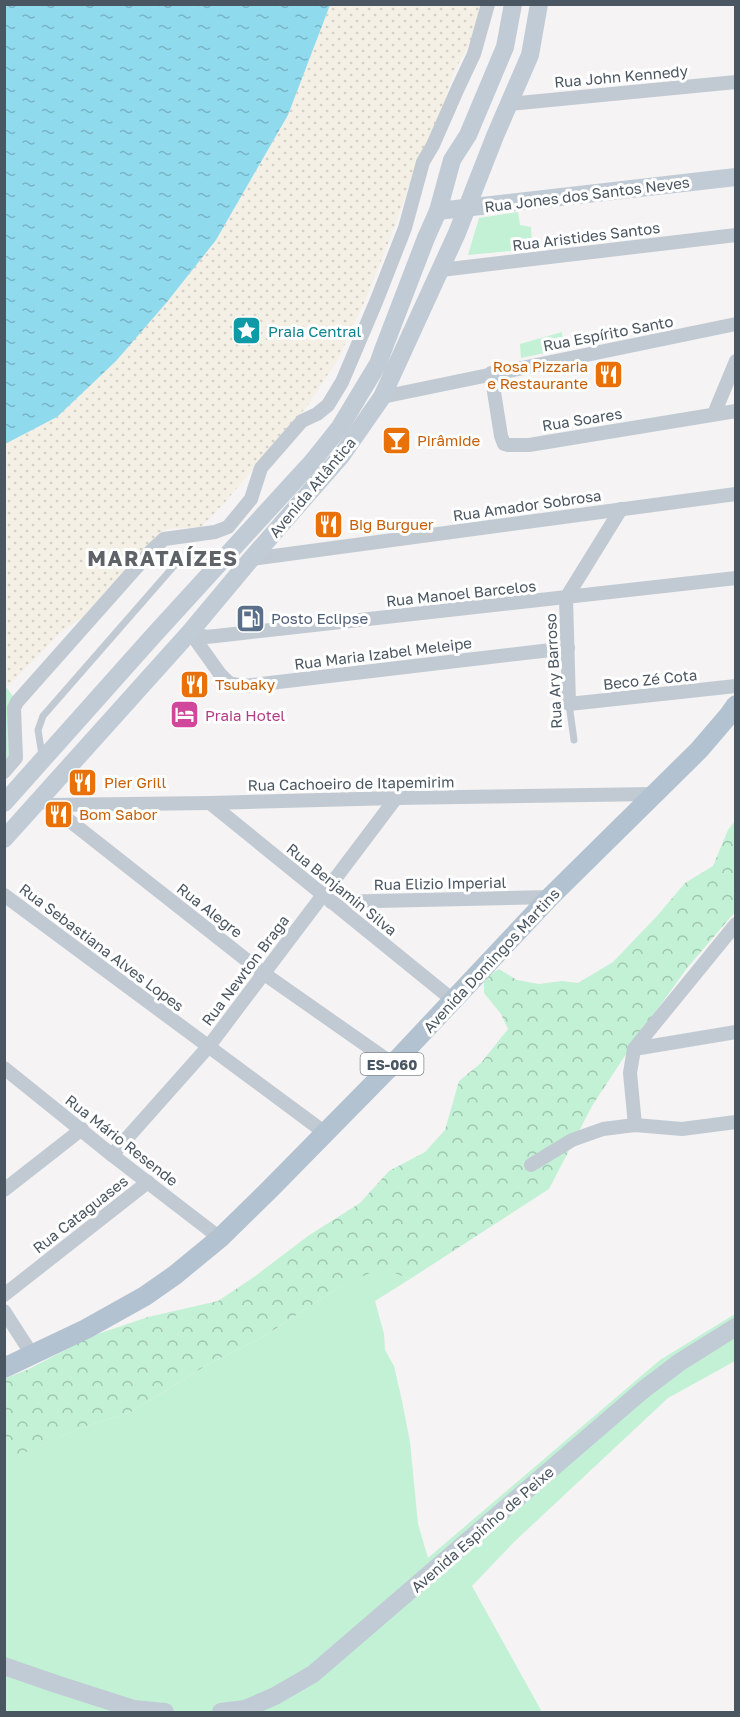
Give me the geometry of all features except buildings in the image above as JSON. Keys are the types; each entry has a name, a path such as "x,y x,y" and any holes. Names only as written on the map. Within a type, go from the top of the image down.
{"main road":[{"name":"Avenida Domingos Martins","path":"4,1368 86,1329 145,1296 220,1238 454,1001 550,897 699,750 735,705"}],"street":[{"path":"4,772 15,758 14,708 17,702 164,539 215,532 228,527 251,499 261,468 302,421 317,414 328,405 342,382 376,302 405,228 423,162 474,54 488,4"},
{"name":"Avenida Atlântica","path":"4,802 312,462 340,427 378,364 438,211 452,160 468,135 505,47 513,4"},
{"name":"Avenida Atlântica","path":"4,839 45,802 341,456 382,397 441,270 530,55 539,4"},
{"name":"Rua John Kennedy","path":"509,104 735,82"},
{"name":"Rua Jones dos Santos Neves","path":"438,211 735,177"},
{"name":"Rua Aristides Santos","path":"441,270 735,235"},
{"name":"Rua Espírito Santo","path":"382,397 735,324"},
{"path":"714,414 735,361"},
{"name":"Rua Soares","path":"491,373 501,436 504,444 508,445 529,445 735,411"},
{"name":"Rua Amador Sobrosa","path":"251,559 735,494"},
{"name":"Rua Ary Barroso","path":"569,704 566,598 621,508"},
{"name":"Rua Manoel Barcelos","path":"190,632 206,637 735,578"},
{"name":"Rua Maria Izabel Meleipe","path":"190,632 220,674 229,682 244,686 568,648"},
{"name":"Beco Zé Cota","path":"569,704 735,686"},
{"name":"Rua Cachoeiro de Itapemirim","path":"45,802 210,803 653,794"},
{"name":"Rua Newton Braga","path":"112,1155 209,1046 263,973 327,898 396,798"},
{"name":"Rua Alegre","path":"45,802 263,973 393,1064"},
{"name":"Rua Benjamin Silva","path":"210,803 454,1001"},
{"name":"Rua Sebastiana Alves Lopes","path":"4,895 324,1132"},
{"name":"Rua Elizio Imperial","path":"327,898 550,897"},
{"path":"635,1125 630,1073 634,1049 735,924"},
{"path":"720,945 735,941"},
{"path":"634,1049 735,1032"},
{"name":"Rua Mário Resende","path":"4,1068 220,1238"},
{"path":"531,1165 572,1140 603,1129 635,1125 682,1129 735,1122"},
{"path":"4,1170 9,1185 82,1129"},
{"name":"Rua Cataguases","path":"4,1295 148,1182"},
{"path":"4,1311 33,1356"},
{"name":"Avenida Espinho de Peixe","path":"221,1713 246,1709 275,1696 313,1674 643,1390 680,1362 735,1327"},
{"path":"4,1666 134,1709 165,1713"}],"lane":[{"path":"43,759 38,730 43,716 174,566 182,561 194,559 224,558"},
{"name":"Rua Ary Barroso","path":"569,704 574,740"}],"green space":[{"path":"518,212 520,225 531,227 532,249 468,255 479,218"},
{"path":"562,332 563,349 521,358 520,344"},
{"path":"7,688 17,702 20,760 5,778 4,689"},
{"path":"735,821 735,912 687,968 634,1042 592,1106 549,1189 410,1279 394,1273 370,1273 339,1287 263,1337 207,1365 131,1412 77,1429 5,1462 4,1379 29,1369 92,1336 148,1317 218,1301 308,1236 360,1203 389,1171 425,1152 445,1130 459,1081 481,1063 508,1029 501,1014 484,993 484,978 499,969 517,980 539,984 562,981 578,983 613,962 685,883 713,866 728,830"},
{"path":"370,1272 394,1273 410,1279 375,1301 384,1334 385,1350 394,1366 402,1401 410,1442 418,1524 428,1558 660,1360 735,1314 735,1361 668,1398 514,1542 472,1586 542,1712 5,1712 4,1462 77,1429 131,1412 207,1365 263,1337 339,1287"}],"sand":[{"name":"Praia Central","path":"330,5 483,5 478,30 454,71 441,113 414,171 367,296 338,359 308,405 201,527 167,529 86,616 64,629 5,689 5,444 57,417 216,240 288,115"}],"water":[{"path":"5,4 330,5 288,115 216,240 116,361 57,417 5,444"}],"place":[{"name":"Praia Central","path":"247,331"},
{"name":"Rosa Pizzaria e Restaurante","path":"609,375"},
{"name":"Pirâmide","path":"396,440"},
{"name":"Big Burguer","path":"328,524"},
{"name":"Posto Eclipse","path":"250,618"},
{"name":"Tsubaky","path":"194,684"},
{"name":"Praia Hotel","path":"184,715"},
{"name":"Pier Grill","path":"83,782"},
{"name":"Bom Sabor","path":"58,814"}],"district":[{"name":"MARATAÍZES","path":"163,558"}]}
